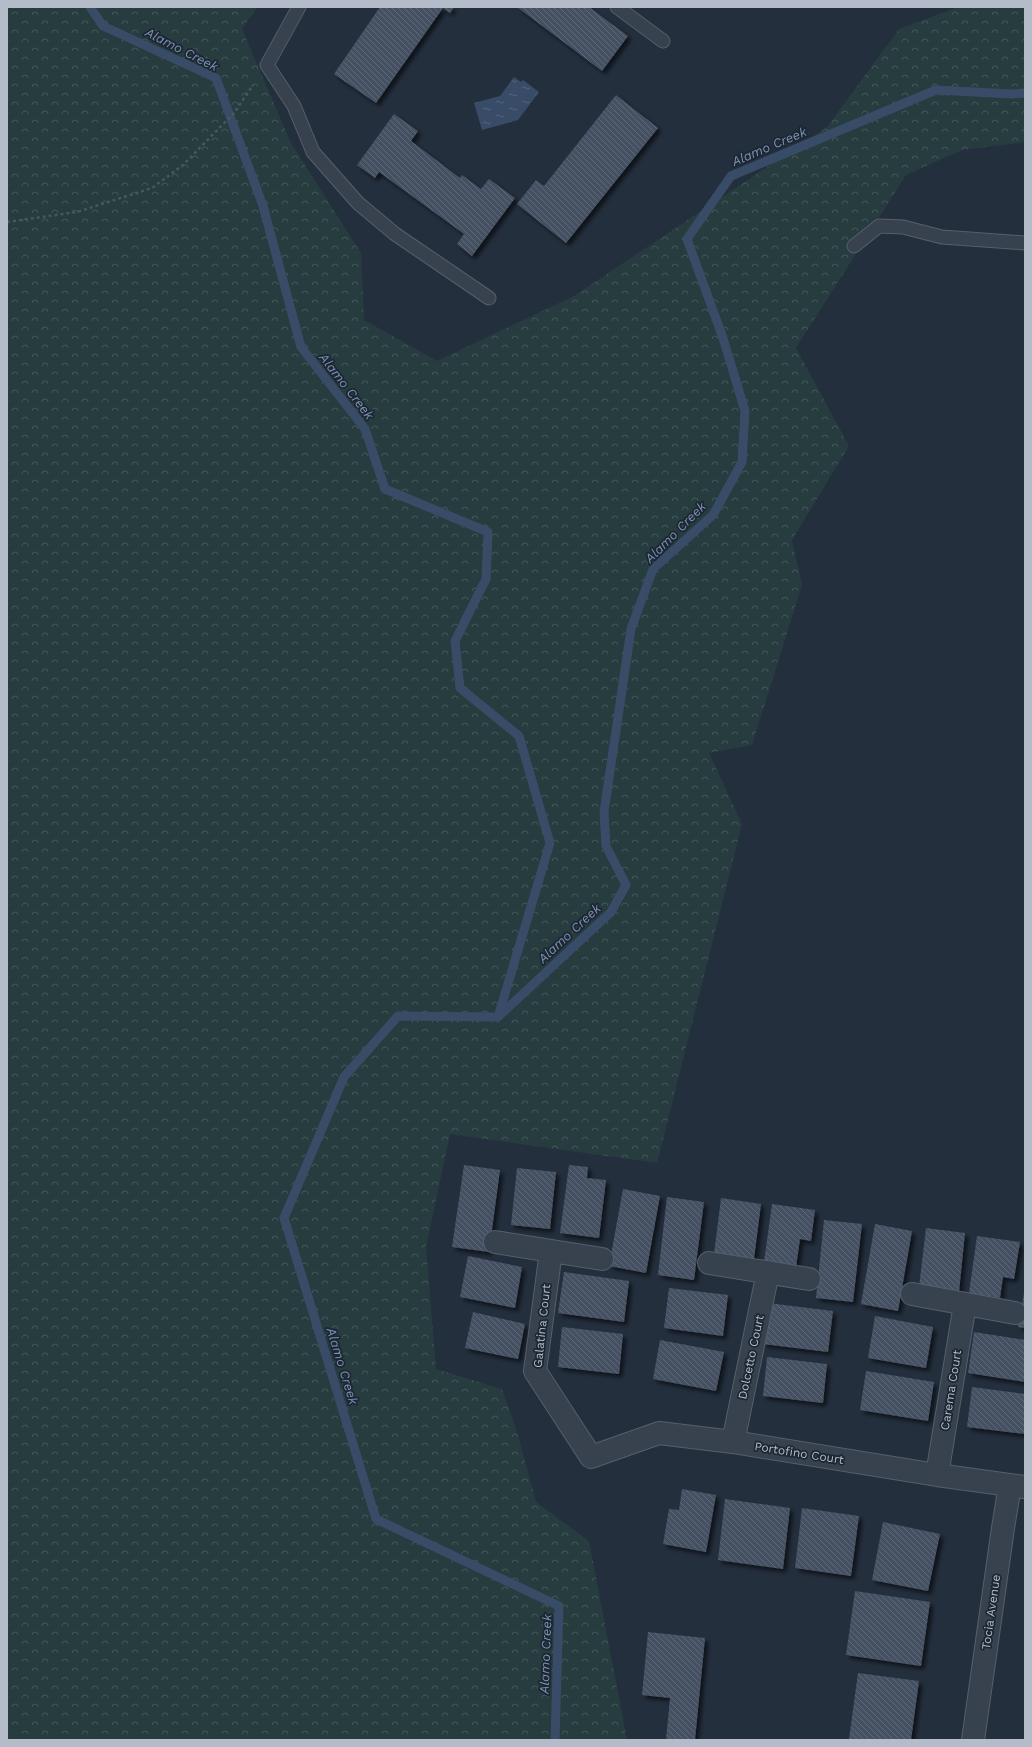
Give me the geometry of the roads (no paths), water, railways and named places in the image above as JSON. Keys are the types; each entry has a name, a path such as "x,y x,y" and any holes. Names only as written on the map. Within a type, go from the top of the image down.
{"street":[{"path":"495,1242 602,1259"},
{"name":"Galatina Court","path":"551,1251 535,1371 591,1457"},
{"path":"710,1263 809,1279"},
{"name":"Dolcetto Court","path":"733,1442 768,1272"},
{"path":"912,1294 1015,1313"},
{"name":"Carema Court","path":"937,1475 964,1304"},
{"name":"Portofino Court","path":"591,1457 659,1433 733,1442 937,1475 1018,1486"},
{"name":"Tocia Avenue","path":"973,1740 1003,1528 1018,1486"}],"lane":[{"path":"299,7 267,64 294,106 313,152 358,203 394,234 489,298"},
{"path":"617,7 663,41"},
{"path":"854,246 879,226 902,227 942,237 1025,243"}],"water":[{"path":"514,77 521,82 523,80 539,92 518,120 482,130 474,103 500,96"}],"waterway":[{"name":"Alamo Creek","path":"90,7 103,26 216,78 263,206 301,347 365,429 385,489 488,532 486,579 455,641 460,688 519,736 550,843 498,1017 398,1016 344,1077 284,1218 376,1519 559,1606 555,1740"},
{"name":"Alamo Creek","path":"499,1016 611,912 626,885 606,846 604,812 631,629 653,569 713,515 742,462 745,411 723,338 687,239 731,176 936,90 1012,94 1025,93"}]}
